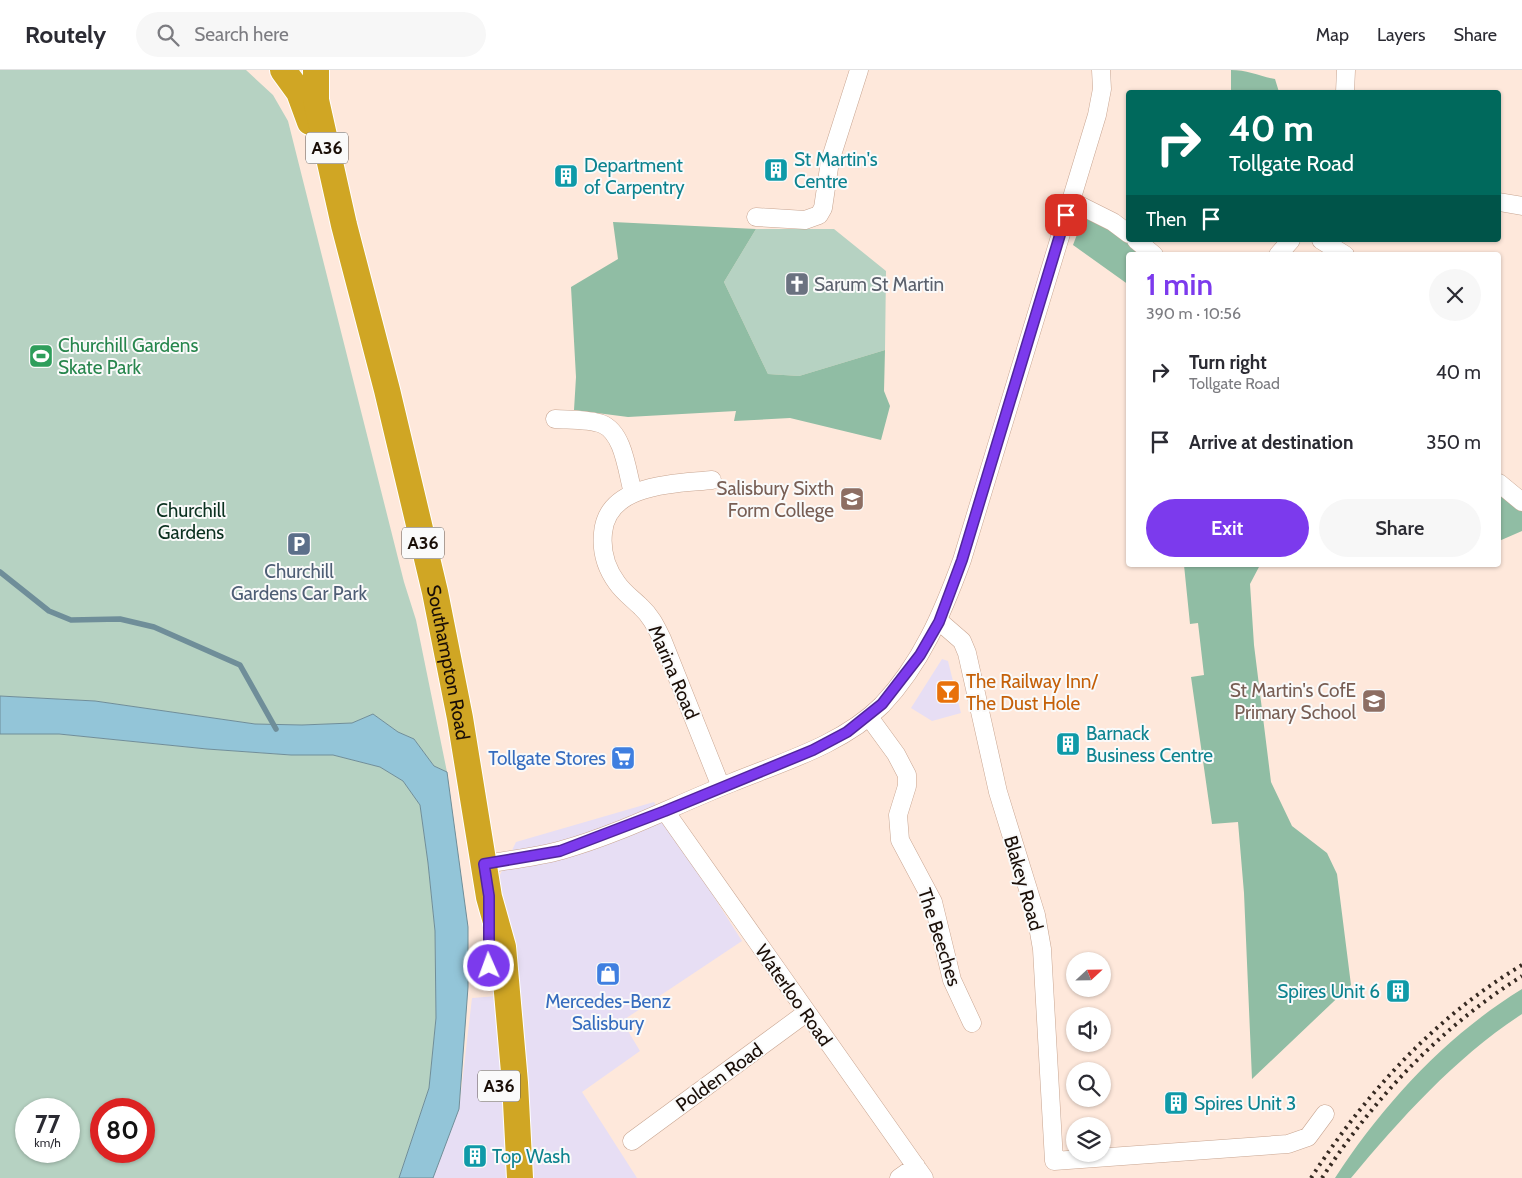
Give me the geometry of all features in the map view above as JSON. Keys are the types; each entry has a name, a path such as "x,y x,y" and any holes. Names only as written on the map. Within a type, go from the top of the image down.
{"highway":[{"path":"266,70 290,99 323,183"},
{"name":"Southampton Road","path":"283,70 299,92 305,106 323,183 344,226"},
{"name":"Southampton Road","path":"316,70 316,100 344,226 387,390 435,592 460,718 489,896 503,947 520,1178"},
{"name":"Southampton Road","path":"489,896 487,952 505,1178"}],"street":[{"path":"756,217 805,220 819,215 823,208 830,161 860,70"},
{"path":"484,864 560,851 665,811 813,750 847,732 868,716 882,704 902,680 939,622 962,560 1098,115 1102,89 1101,70"},
{"path":"1345,90 1346,70"},
{"path":"1071,201 1113,222 1126,232"},
{"path":"1501,202 1522,206"},
{"path":"1138,242 1150,252"},
{"path":"1280,252 1288,242"},
{"path":"1324,242 1340,252"},
{"path":"555,419 601,423 611,428 621,445 633,493"},
{"name":"Marina Road","path":"712,480 656,486 633,493 620,501 609,514 603,528 602,545 606,563 623,590 653,620 672,659 721,787"},
{"path":"1501,485 1522,502"},
{"name":"Blakey Road","path":"939,622 962,641 968,653 998,792 1036,915 1042,949 1054,1170 1288,1144 1308,1137 1325,1114"},
{"name":"The Beeches","path":"868,716 896,754 907,775 907,786 898,815 900,840 932,902 952,980 972,1023"},
{"name":"Waterloo Road","path":"665,811 920,1172"},
{"name":"Polden Road","path":"632,1141 806,1013"},
{"path":"898,1178 920,1172"}],"shaded area":[{"path":"942,659 948,661 961,713 932,721 911,708"},
{"path":"654,802 742,941 622,1021 640,1051 582,1092 637,1178 433,1178 459,1109 472,998 511,995 498,879 516,842"}],"green space":[{"name":"Churchill Gardens","path":"0,70 246,70 273,95 288,121 404,582 416,620 447,772 434,766 414,739 398,732 373,714 352,723 255,724 95,701 0,696"},
{"path":"1231,70 1237,70 1275,79 1278,90 1231,90"},
{"path":"1084,216 1112,228 1140,252 1126,252 1126,283 1073,245"},
{"path":"613,222 756,229 724,282 768,374 799,376 885,350 884,391 890,406 881,440 790,418 734,421 736,411 628,417 574,410 576,377 571,287 618,259"},
{"path":"756,229 834,229 886,271 885,350 799,376 768,374 724,282"},
{"path":"1501,492 1522,511 1522,531 1501,540"},
{"path":"1184,567 1259,567 1250,584 1254,645 1271,782 1292,826 1327,853 1337,874 1351,985 1252,1079 1244,893 1238,822 1212,824 1191,677 1204,675 1198,623 1190,624"},
{"path":"0,734 58,734 207,749 291,755 333,755 380,767 403,781 420,805 435,931 436,1018 429,1088 399,1178 0,1178"},
{"path":"1522,989 1522,1014 1474,1049 1430,1090 1351,1178 1335,1178 1374,1124 1418,1073 1494,1007"}],"water":[{"path":"0,696 95,701 255,724 352,723 373,714 398,732 414,739 434,766 447,772 468,927 468,987 459,1109 433,1178 399,1178 429,1088 436,1018 435,931 420,805 403,781 380,767 333,755 291,755 207,749 59,734 0,734"}],"waterway":[{"path":"0,572 49,611 71,620 120,619 154,627 240,665 276,729"}],"railway":[{"path":"1311,1178 1355,1116 1404,1059 1460,1008 1522,965"},
{"path":"1322,1178 1364,1120 1411,1066 1464,1018 1522,976"}],"place":[{"name":"St Martin's Centre","path":"776,170"},
{"name":"Department of Carpentry","path":"566,176"},
{"name":"Sarum St Martin","path":"797,284"},
{"name":"Churchill Gardens Skate Park","path":"41,356"},
{"name":"Salisbury Sixth Form College","path":"852,499"},
{"name":"Churchill Gardens Car Park","path":"299,544"},
{"name":"The Railway Inn/ The Dust Hole","path":"948,692"},
{"name":"St Martin's CofE Primary School","path":"1374,701"},
{"name":"Barnack Business Centre","path":"1068,744"},
{"name":"Tollgate Stores","path":"623,758"},
{"name":"Mercedes-Benz Salisbury","path":"608,974"},
{"name":"Spires Unit 6","path":"1398,991"},
{"name":"Spires Unit 3","path":"1176,1103"},
{"name":"Top Wash","path":"475,1156"}],"route":[{"path":"489,966 487,952 489,896 484,864 570,848 813,750 847,732 868,716 882,704 902,680 920,655 939,622 962,560 1066,215"}]}
